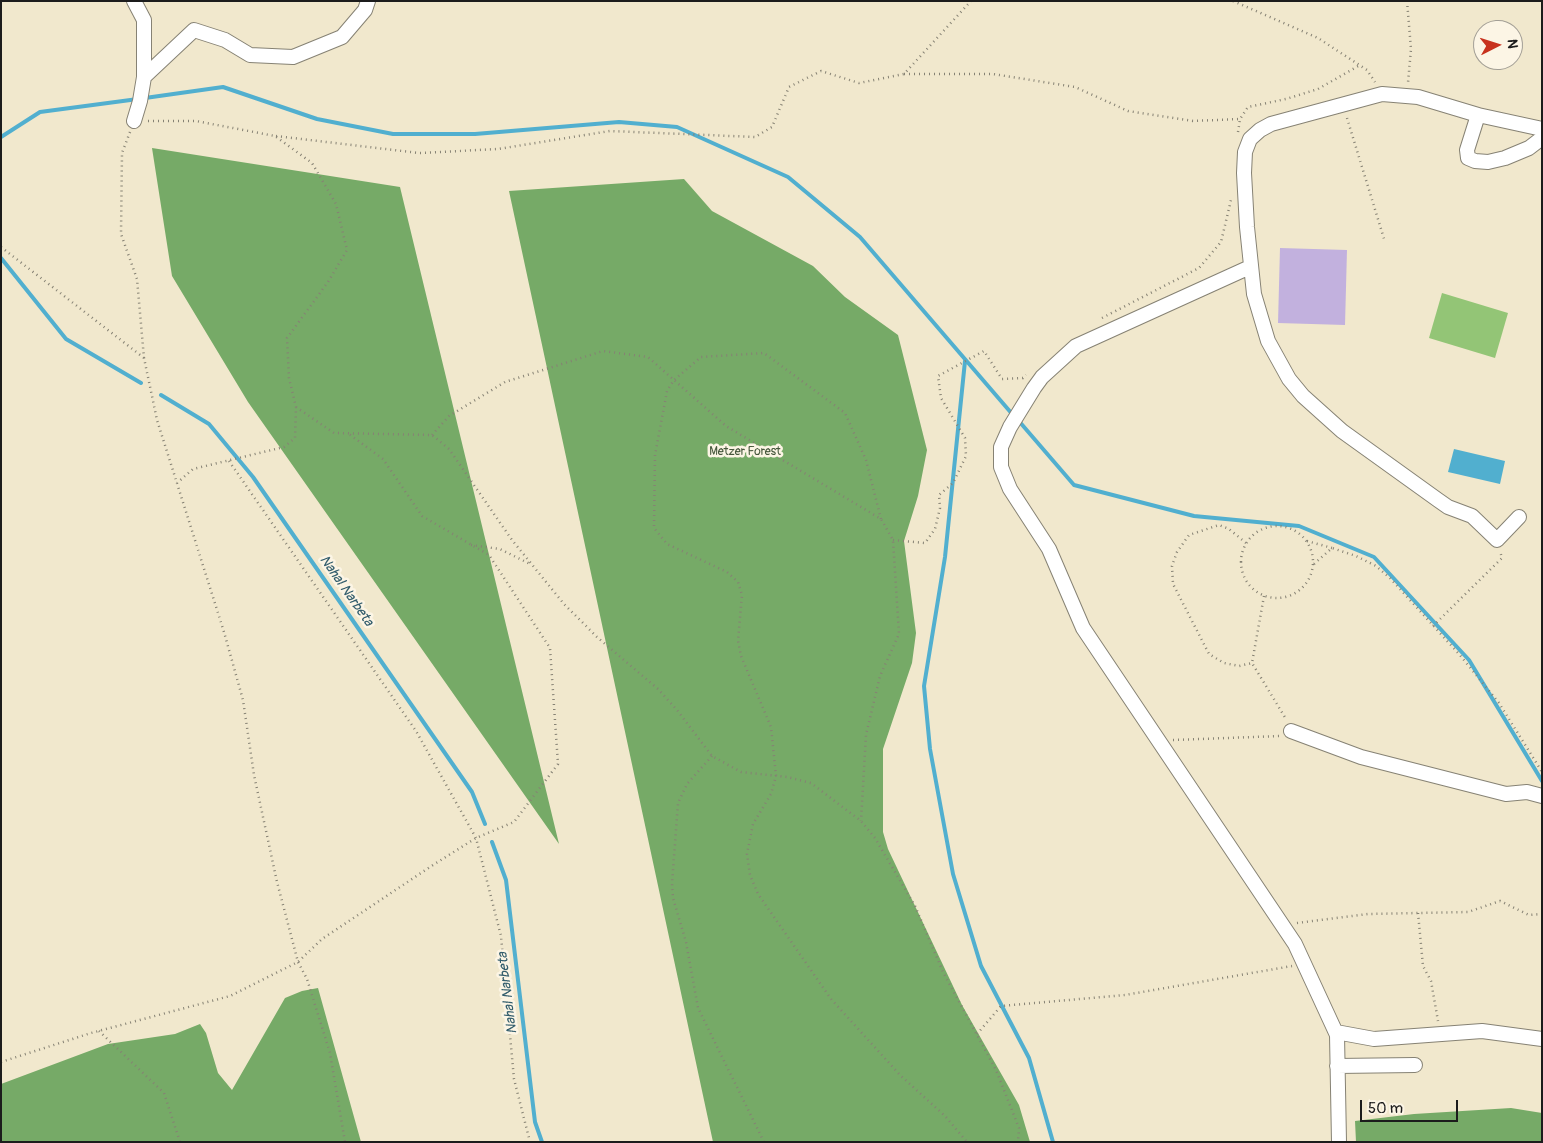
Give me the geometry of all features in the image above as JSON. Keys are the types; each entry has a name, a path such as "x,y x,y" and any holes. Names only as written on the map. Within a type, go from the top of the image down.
{"street":[{"path":"134,1 144,20 144,77 134,121"},
{"path":"144,77 194,30 225,40 250,56 293,57 342,36 365,10 368,1"},
{"path":"1520,517 1497,540 1472,516 1448,507 1342,431 1303,396 1277,361 1268,341 1254,294 1250,267 1244,173 1245,152 1250,139 1271,124 1382,94 1407,95 1478,115 1542,129"},
{"path":"1478,115 1467,150 1468,158 1475,161 1488,162 1505,158 1529,148 1542,138"},
{"path":"1250,267 1076,346 1038,383 1010,427 1001,447 1001,467 1010,489 1049,550 1083,628 1296,944 1336,1032 1339,1142"},
{"path":"1291,731 1380,762 1506,794 1527,792 1542,796"},
{"path":"1336,1032 1374,1039 1482,1031 1542,1039"},
{"path":"1337,1066 1415,1065"}],"path":[{"path":"904,74 971,1"},
{"path":"1233,1 1318,38 1367,70 1382,94"},
{"path":"1407,1 1411,49 1407,95"},
{"path":"1237,138 1240,119 1248,107 1286,99 1318,89 1360,65"},
{"path":"345,1142 330,1053 307,979 298,962 277,882 254,775 243,700 224,632 157,420 144,358 137,279 121,234 122,153 134,121 196,121 275,136 419,153 498,149 610,131 756,137 772,126 789,87 821,71 859,83 904,74 993,74 1076,87 1128,111 1192,121 1240,119"},
{"path":"1342,104 1385,242"},
{"path":"177,483 192,469 284,447 295,438 296,407 289,378 287,338 328,282 347,250 336,204 312,162 275,136"},
{"path":"1101,319 1199,268 1221,242 1231,206 1231,196"},
{"path":"1,247 144,358"},
{"path":"432,435 449,416 504,382 603,351 648,357 726,426 881,519"},
{"path":"893,540 925,542 935,529 940,508 940,495 953,483 966,456 965,438 941,398 938,376 984,351 1002,379 1023,378 1029,372"},
{"path":"861,821 866,735 880,676 899,634 893,540 881,519 866,460 845,413 764,353 701,357 674,380 667,391 656,455 654,528 667,544 727,572 738,582 742,595 738,641 741,656 772,726 776,776 771,794 753,824 747,854 750,875 758,894 831,999 900,1075 944,1116 967,1142"},
{"path":"296,407 334,433 432,435 449,449 512,540 564,604 597,637 658,689 677,710 712,756 741,772 811,783 861,821 875,838 915,906 943,972 996,1070 1019,1128 1018,1142"},
{"path":"1,1062 99,1031 230,996 298,962 322,939 476,838 514,822 558,764 550,648 489,555 422,516 383,459 347,433"},
{"path":"229,461 416,731 476,838 501,936 514,1079 530,1142"},
{"path":"1246,543 1229,529 1219,525 1189,535 1177,552 1172,566 1173,584 1209,654 1224,663 1239,666 1252,663"},
{"path":"1281,525 1300,533 1307,541 1314,564 1309,579 1300,591 1280,598 1264,596 1252,589 1242,572 1242,553 1246,543 1260,529 1281,525"},
{"path":"1433,626 1502,558 1497,540"},
{"path":"1307,541 1356,556 1376,566 1433,626 1499,703 1542,772"},
{"path":"470,544 500,549 532,565"},
{"path":"1314,564 1332,548"},
{"path":"1158,740 1282,736 1291,731 1252,663 1264,596"},
{"path":"712,756 687,784 678,803 672,884 686,942 698,1008 764,1142"},
{"path":"1282,924 1368,914 1468,912 1500,901 1529,915 1542,914"},
{"path":"1418,913 1423,966 1431,981 1440,1034"},
{"path":"977,1034 1001,1006 1125,995 1294,966 1296,944"},
{"path":"99,1031 164,1093 180,1142"}],"green space":[{"path":"152,148 400,187 559,844 248,402 172,276"},
{"name":"Metzer Forest","path":"684,179 712,211 813,266 845,297 898,335 927,450 918,496 904,541 916,633 912,663 883,749 883,832 888,849 962,1005 1019,1105 1030,1142 713,1142 509,191"},
{"path":"1442,293 1508,313 1495,358 1429,338"},
{"path":"318,988 361,1142 1,1142 1,1084 108,1044 175,1034 200,1024 206,1033 218,1073 232,1090 285,998 302,991"},
{"path":"1511,1108 1542,1113 1542,1142 1356,1142 1355,1121 1414,1114"}],"water":[{"path":"1454,449 1505,461 1500,484 1448,472"}],"building":[{"path":"1280,248 1347,250 1345,325 1278,323"}],"waterway":[{"path":"145,98 223,87 317,119 393,134 475,134 619,122 677,127 788,177 860,237 1013,415"},
{"path":"1,137 40,112 138,99"},
{"name":"Nahal Narbeta","path":"1,258 66,339 141,383"},
{"path":"965,361 945,557 924,686 930,749 953,874 981,966 1029,1058 1053,1142"},
{"name":"Nahal Narbeta","path":"161,395 209,424 253,477 472,792 485,824"},
{"path":"1018,420 1074,485 1194,516 1299,526 1374,557 1469,660 1542,781"},
{"name":"Nahal Narbeta","path":"492,842 506,880 535,1122 542,1142"}]}
